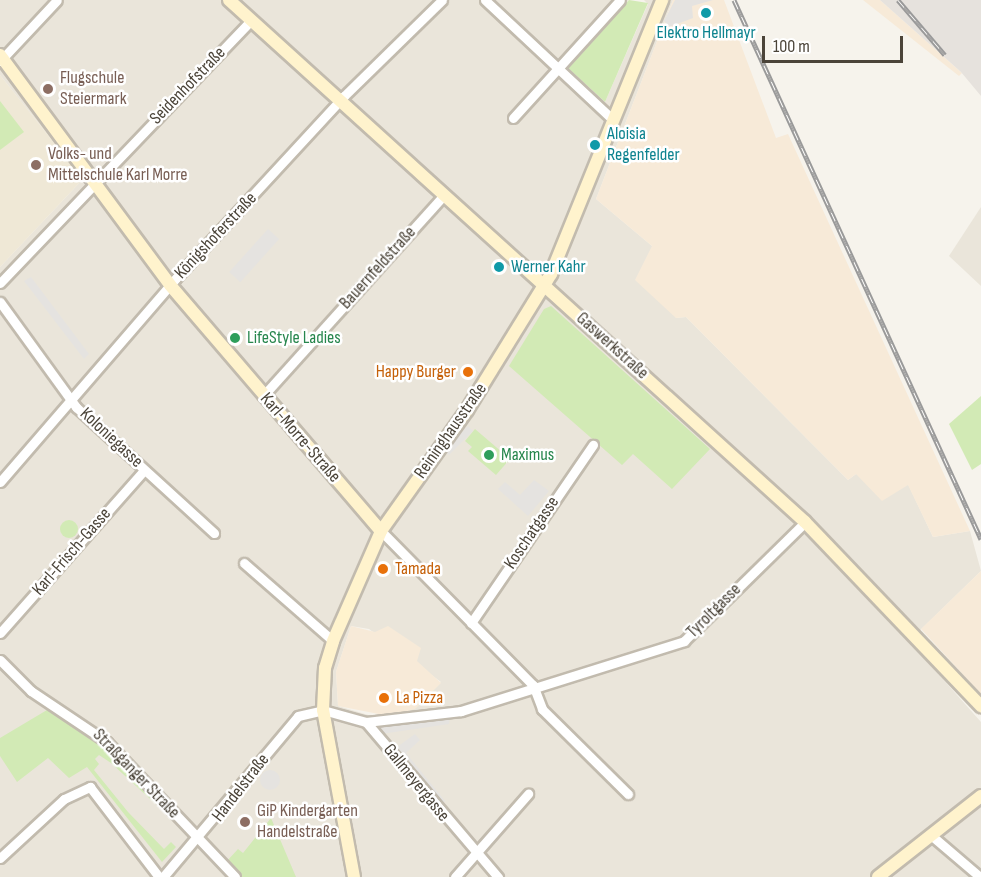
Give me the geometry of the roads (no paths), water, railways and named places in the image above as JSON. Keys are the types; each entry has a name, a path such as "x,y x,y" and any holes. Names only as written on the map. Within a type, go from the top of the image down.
{"main road":[{"name":"Gaswerkstraße","path":"229,0 805,522 981,706"},
{"name":"Reininghausstraße","path":"354,877 323,710 324,674 333,641 381,531 467,410 544,285 576,221 612,119 662,0"},
{"name":"Karl-Morre-Straße","path":"1,58 170,285 381,531"},
{"path":"878,877 981,796"}],"street":[{"path":"1,58 57,0"},
{"name":"Königshoferstraße","path":"0,482 170,285 340,102 442,0"},
{"path":"485,0 612,119"},
{"path":"513,118 560,70 620,0"},
{"name":"Seidenhofstraße","path":"0,283 251,20"},
{"name":"Bauernfeldstraße","path":"263,396 444,195"},
{"name":"Koloniegasse","path":"0,302 72,399 144,470 214,533"},
{"name":"Koschatgasse","path":"471,623 593,444"},
{"name":"Karl-Frisch-Gasse","path":"0,633 144,470"},
{"name":"Tyroltgasse","path":"536,690 684,641 805,522"},
{"name":"Karl-Morre-Straße","path":"381,531 536,690 542,710 628,794"},
{"path":"244,563 333,641"},
{"name":"Straßganger Straße","path":"0,660 3,672 91,728 202,837 235,877"},
{"path":"323,710 366,722 461,711 536,690"},
{"name":"Handelstraße","path":"163,877 202,837 298,716 323,710"},
{"name":"Gallmeyergasse","path":"366,722 474,854 498,877"},
{"path":"0,858 64,799 90,787 159,877"},
{"path":"456,877 528,794"},
{"path":"932,836 980,877"}],"railway":[{"path":"734,0 981,539"},
{"path":"898,0 945,55"}],"place":[{"name":"Elektro Hellmayr","path":"706,13"},
{"name":"Flugschule Steiermark","path":"48,89"},
{"name":"Aloisia Regenfelder","path":"595,145"},
{"name":"Volks- und Mittelschule Karl Morre","path":"36,165"},
{"name":"Werner Kahr","path":"499,267"},
{"name":"LifeStyle Ladies","path":"235,338"},
{"name":"Happy Burger","path":"468,372"},
{"name":"Maximus","path":"489,455"},
{"name":"Tamada","path":"383,569"},
{"name":"La Pizza","path":"384,698"},
{"name":"GiP Kindergarten Handelstraße","path":"245,822"}]}
